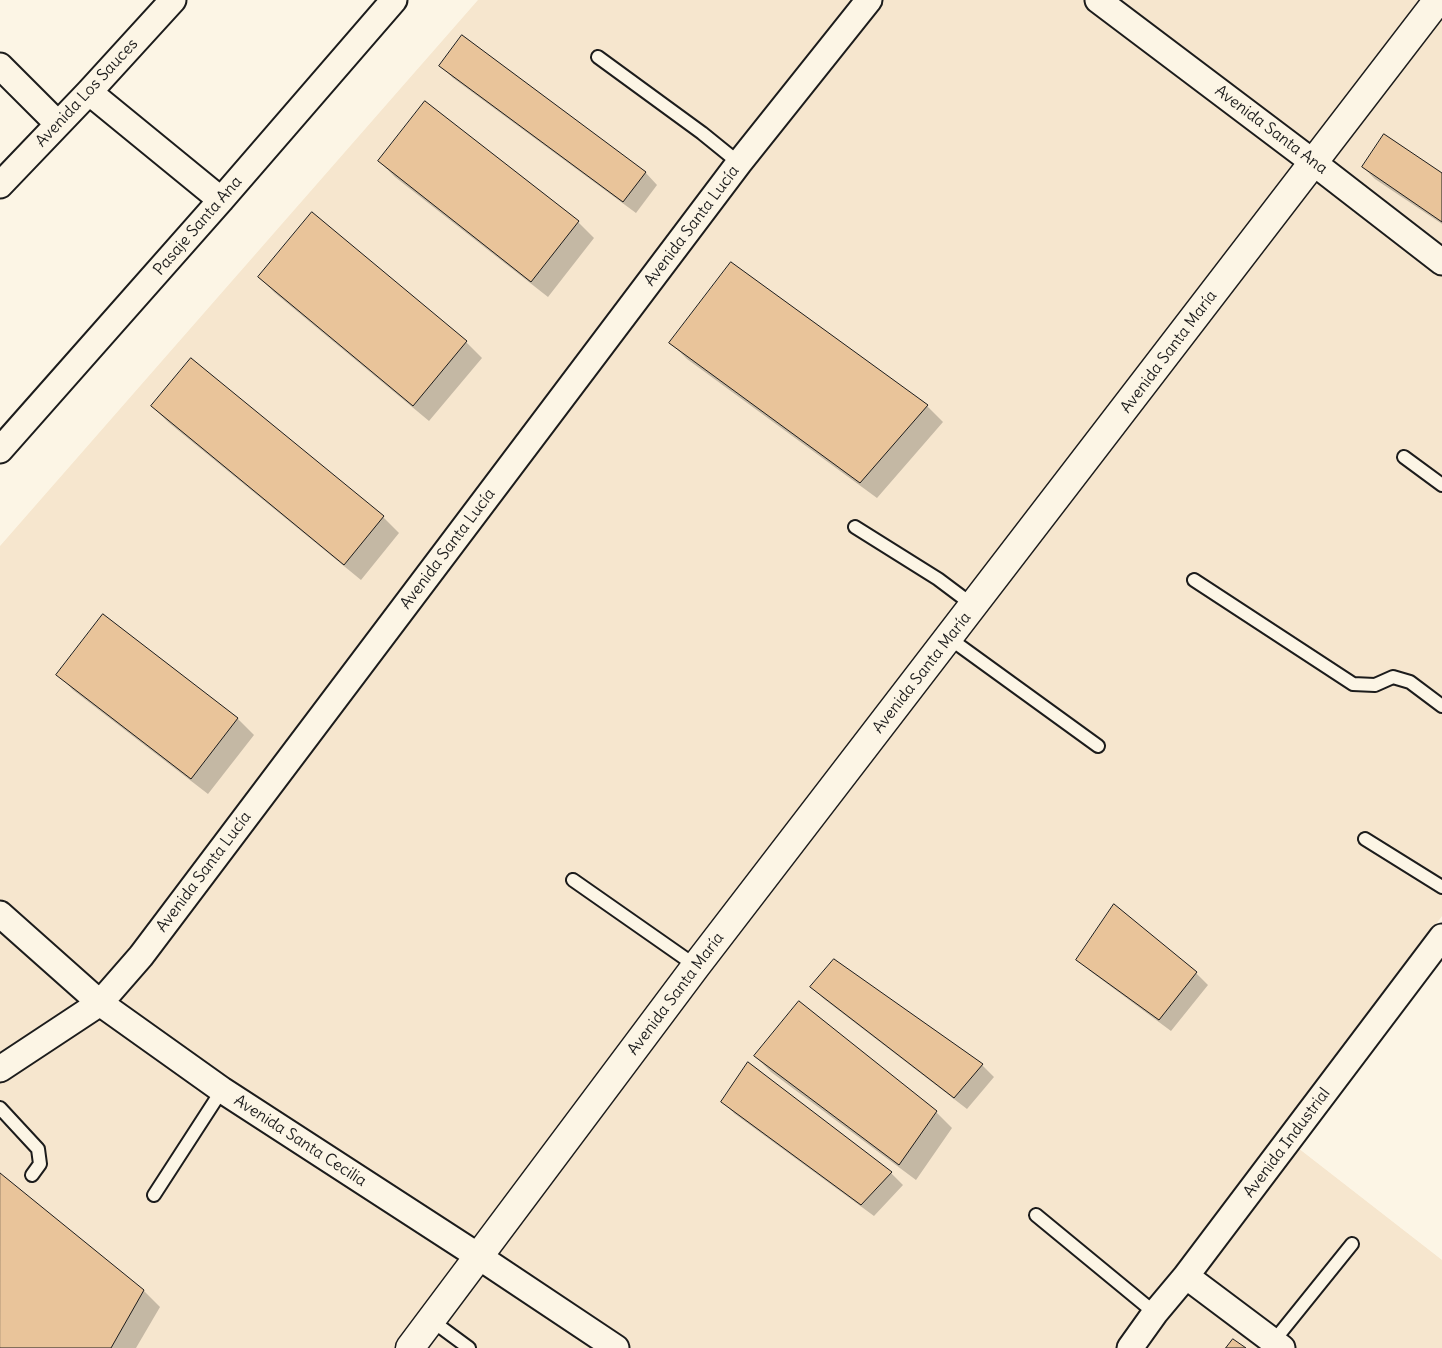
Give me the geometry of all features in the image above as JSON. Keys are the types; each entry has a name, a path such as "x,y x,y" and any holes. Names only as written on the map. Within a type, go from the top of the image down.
{"street":[{"name":"Pasaje Santa Ana","path":"0,450 221,200 394,0"},
{"name":"Avenida Santa Lucía","path":"0,1069 100,1003 147,948 738,163 869,0"},
{"name":"Avenida Santa Ana","path":"1098,0 1442,262"},
{"name":"Avenida Santa María","path":"410,1348 696,966 1438,0"},
{"name":"Avenida Los Sauces","path":"0,185 89,92 164,3"},
{"path":"0,66 58,124"},
{"path":"89,92 221,200"},
{"name":"Avenida Santa Cecilia","path":"0,914 100,1003 222,1090 616,1348"},
{"name":"Avenida Industrial","path":"1130,1348 1442,937"},
{"path":"1186,1276 1277,1345"}],"lane":[{"path":"598,57 702,133 738,163"},
{"path":"1404,457 1442,485"},
{"path":"855,527 938,579 974,606"},
{"path":"1194,580 1353,684 1375,685 1393,677 1410,682 1442,706"},
{"path":"949,638 1098,746"},
{"path":"1366,839 1442,887"},
{"path":"572,880 696,966"},
{"path":"154,1195 222,1090"},
{"path":"0,1108 38,1149 40,1164 32,1175"},
{"path":"1036,1215 1155,1313"},
{"path":"1277,1345 1352,1244"},
{"path":"431,1320 469,1348"}],"shaded area":[{"path":"478,0 1442,0 1442,916 1280,1134 1442,1260 1442,1348 0,1348 0,546"}],"building":[{"path":"462,35 646,172 623,202 439,66"},
{"path":"425,101 579,221 531,282 378,161"},
{"path":"1384,134 1442,173 1442,222 1362,167"},
{"path":"312,212 467,341 413,406 258,277"},
{"path":"731,262 928,405 860,483 669,343"},
{"path":"191,358 384,516 344,565 151,406"},
{"path":"103,614 238,718 191,779 56,675"},
{"path":"1114,904 1197,972 1159,1020 1076,960"},
{"path":"834,959 983,1064 954,1098 810,987"},
{"path":"799,1001 937,1111 899,1165 754,1056"},
{"path":"748,1062 892,1172 861,1205 721,1102"},
{"path":"0,1173 144,1290 111,1348 0,1348"},
{"path":"1233,1339 1246,1348 1226,1348"}]}
